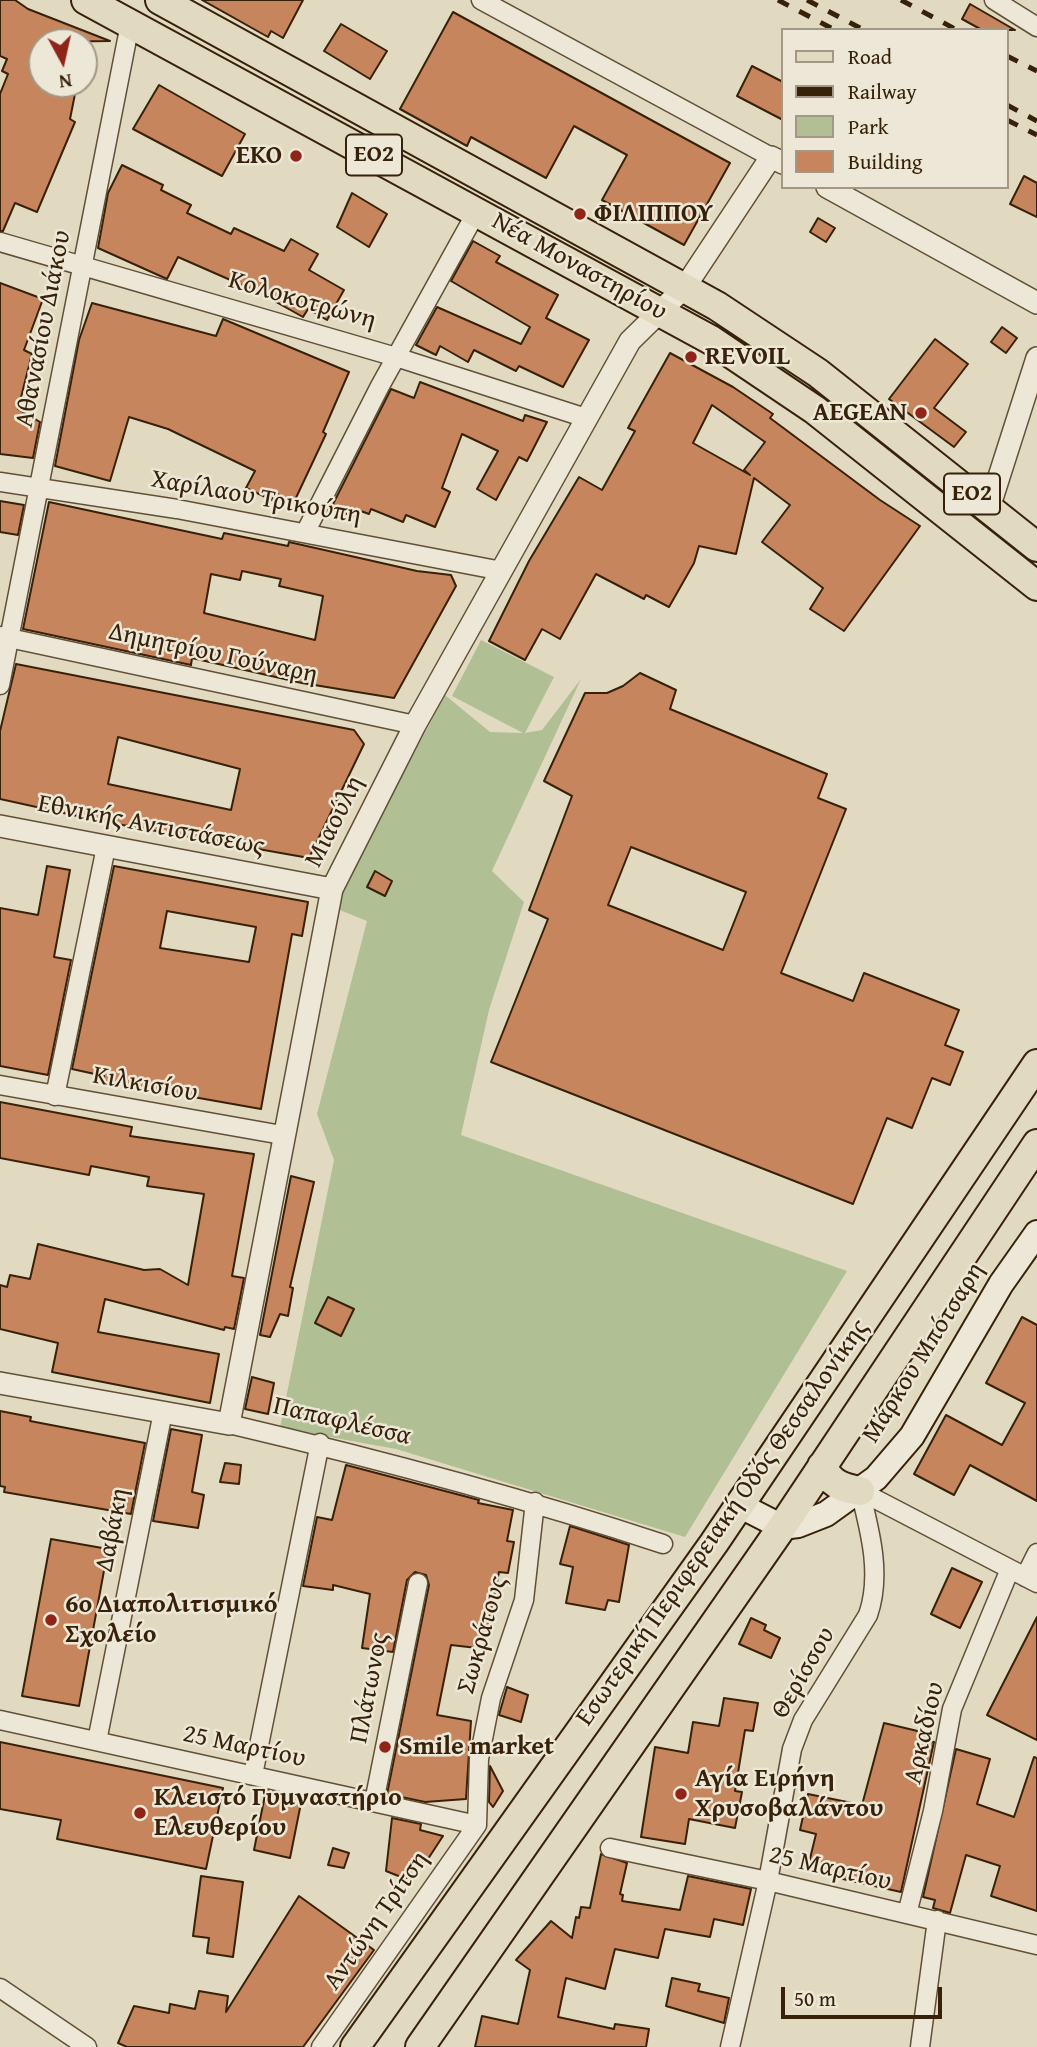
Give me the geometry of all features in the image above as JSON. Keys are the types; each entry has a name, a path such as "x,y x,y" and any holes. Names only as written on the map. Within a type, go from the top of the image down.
{"main road":[{"name":"Νέα Μοναστηρίου","path":"86,0 661,311 815,410 1037,586"},
{"name":"Νέα Μοναστηρίου","path":"160,0 685,287 818,373 1037,547"},
{"name":"Εσωτερική Περιφερειακή Οδός Θεσσαλονίκης","path":"355,2047 739,1505 1037,1064"},
{"name":"Εσωτερική Περιφερειακή Οδός Θεσσαλονίκης","path":"420,2047 782,1527 1037,1144"},
{"name":"Μάρκου Μπότσαρη","path":"782,1527 812,1521 860,1491 890,1463 912,1436 1002,1284 1037,1233"},
{"path":"822,1466 836,1484 860,1491"},
{"path":"739,1505 782,1527"}],"street":[{"path":"481,0 777,160"},
{"path":"994,0 1037,27"},
{"name":"Αθανασίου Διάκου","path":"0,685 5,636 39,486 130,24"},
{"name":"Μιαούλη","path":"229,1424 282,1135 332,889 415,724 629,341 685,287 777,160"},
{"path":"831,189 1037,303"},
{"path":"305,533 397,356 477,211"},
{"name":"Κολοκοτρώνη","path":"0,242 397,356 586,418"},
{"path":"989,508 1037,358"},
{"name":"Χαρίλαου Τρικούπη","path":"0,482 39,486 305,533 502,571"},
{"name":"Δημητρίου Γούναρη","path":"5,636 415,724"},
{"name":"Εθνικής Αντιστάσεως","path":"0,826 332,889"},
{"path":"55,1097 106,847"},
{"name":"Κιλκισίου","path":"0,1086 282,1135"},
{"name":"Παπαφλέσσα","path":"0,1383 320,1443 535,1502 663,1544"},
{"name":"Δαβάκη","path":"97,1741 163,1412"},
{"path":"253,1776 320,1443"},
{"path":"860,1491 1024,1577"},
{"name":"Θερίσσου","path":"730,2047 768,1881 792,1749 803,1720 868,1615 872,1603 872,1535 860,1491"},
{"name":"Σωκράτους","path":"477,1825 480,1759 491,1698 524,1600 535,1502"},
{"name":"Αρκαδίου","path":"907,1914 933,1811 952,1709 1037,1553"},
{"name":"Πλάτωνος","path":"374,1802 418,1583"},
{"name":"25 Μαρτίου","path":"0,1720 477,1825"},
{"name":"Αντώνη Τρίτση","path":"321,2047 477,1825"},
{"name":"25 Μαρτίου","path":"610,1848 768,1881 1037,1945"},
{"path":"920,2047 937,1920"},
{"path":"0,1988 87,2047"}],"green space":[{"path":"481,640 554,677 525,733 542,730 581,679 492,871 524,902 489,1010 461,1135 847,1271 685,1537 396,1449 280,1428 334,1160 317,1114 367,921 332,907 445,695 490,732 523,733 452,696"}],"building":[{"path":"0,0 15,0 28,9 77,28 28,28 28,98 74,98 70,119 75,122 37,212 15,203 3,231 0,231 0,94 8,74 2,71 7,59 0,56"},
{"path":"202,0 303,0 283,38 271,31 268,37"},
{"path":"970,4 1015,30 978,28 962,19"},
{"path":"453,12 730,163 684,245 602,200 627,155 574,126 546,178 471,137 467,146 400,109"},
{"path":"341,24 387,51 370,79 324,51"},
{"path":"752,66 782,81 782,119 737,96"},
{"path":"159,85 245,134 222,176 133,129"},
{"path":"122,165 163,185 161,190 191,205 187,213 231,234 234,228 284,251 291,239 318,254 309,270 344,290 327,320 308,309 303,317 260,293 178,257 167,279 98,248 108,193"},
{"path":"1024,176 1037,183 1037,217 1010,204"},
{"path":"352,193 387,214 369,247 337,227"},
{"path":"818,218 835,228 826,242 810,232"},
{"path":"473,241 500,256 496,262 558,295 546,318 589,340 563,387 519,366 516,371 474,350 468,362 440,346 436,355 416,345 437,307 521,344 530,327 451,281"},
{"path":"0,283 43,299 24,350 32,354 18,409 40,422 33,458 0,454"},
{"path":"92,303 216,336 223,319 349,372 323,432 326,434 294,502 275,493 272,500 246,488 255,471 168,429 129,417 110,481 55,466 79,340"},
{"path":"1002,327 1017,338 1006,353 991,342"},
{"path":"935,339 968,364 934,408 966,432 954,447 889,399"},
{"path":"670,353 733,387 773,414 770,418 880,500 920,526 844,631 810,609 823,588 762,542 790,505 754,478 736,554 699,546 694,563 669,607 646,595 644,599 596,574 560,639 542,629 525,660 489,641 529,561 579,477 602,490 635,431 628,428","holes":["712,405 765,442 744,470 750,475 693,443"]},
{"path":"420,382 523,421 525,415 547,422 527,461 519,457 496,500 477,489 498,451 462,434 442,488 450,492 435,527 406,515 403,522 371,509 369,514 358,510 355,517 331,508 391,389 414,398"},
{"path":"0,501 24,505 18,535 0,532"},
{"path":"49,502 222,539 224,533 288,546 289,542 417,571 451,575 456,586 394,698 302,683 192,658 191,665 23,629","holes":["242,571 281,579 279,586 323,596 315,640 204,613 211,574 240,580"]},
{"path":"16,664 354,730 364,744 309,858 100,821 0,799 0,731","holes":["118,737 240,769 231,810 108,784"]},
{"path":"640,673 676,690 670,709 827,774 818,798 846,809 781,973 853,1001 864,973 959,1010 945,1045 963,1052 950,1085 932,1078 912,1128 887,1118 853,1204 491,1062 548,919 529,910 572,796 544,781 585,693 607,693 623,686","holes":["631,847 746,892 723,950 608,905"]},
{"path":"47,866 70,870 54,957 71,960 48,1075 0,1066 0,908 38,915"},
{"path":"114,866 308,902 302,936 292,934 261,1109 103,1081 104,1076 72,1069","holes":["167,911 256,927 249,962 160,948"]},
{"path":"375,871 392,881 385,896 367,887"},
{"path":"0,1102 132,1127 130,1136 254,1154 232,1276 244,1278 234,1329 225,1327 224,1330 105,1299 98,1332 219,1354 210,1403 52,1372 58,1343 0,1329 0,1285 7,1287 10,1275 30,1279 38,1244 144,1270 160,1269 188,1285 204,1194 147,1186 149,1177 91,1166 89,1175 0,1158"},
{"path":"291,1176 314,1182 290,1287 293,1288 288,1316 280,1314 270,1337 260,1335"},
{"path":"328,1297 354,1309 341,1336 315,1323"},
{"path":"1022,1317 1037,1325 1037,1501 970,1465 954,1495 914,1474 946,1415 1002,1445 1025,1403 986,1383"},
{"path":"252,1377 274,1383 268,1414 245,1409"},
{"path":"0,1411 31,1417 30,1421 145,1443 131,1514 4,1492 5,1487 0,1486"},
{"path":"171,1429 202,1435 192,1492 204,1495 198,1528 153,1521"},
{"path":"225,1463 241,1465 239,1484 220,1482"},
{"path":"346,1465 479,1500 478,1503 513,1510 507,1541 514,1542 508,1573 499,1572 486,1637 479,1636 477,1648 451,1645 437,1715 471,1721 466,1799 425,1802 387,1794 429,1585 426,1575 415,1572 407,1580 393,1652 362,1648 370,1594 333,1585 333,1590 303,1586 317,1517 332,1520"},
{"path":"570,1526 629,1545 619,1602 608,1600 605,1610 566,1603 573,1567 560,1564"},
{"path":"51,1539 108,1549 79,1706 22,1696"},
{"path":"952,1568 982,1582 960,1628 931,1614"},
{"path":"1037,1617 1037,1740 987,1715"},
{"path":"751,1618 766,1625 764,1630 780,1638 771,1658 739,1644"},
{"path":"507,1687 528,1695 521,1722 499,1715"},
{"path":"724,1698 758,1703 753,1731 745,1730 735,1791 742,1792 735,1828 689,1819 685,1844 641,1837 655,1747 688,1753 693,1722 719,1726"},
{"path":"884,1723 926,1733 925,1740 934,1742 901,1892 807,1871 816,1834 800,1830 808,1794 862,1805"},
{"name":"Κλειστό Γυμναστήριο Ελευθερίου","path":"0,1742 223,1788 206,1869 57,1839 61,1820 0,1809"},
{"path":"956,1749 990,1759 977,1804 1014,1817 1034,1757 1037,1758 1037,1911 991,1896 1000,1866 966,1855 950,1913 933,1908 935,1900 923,1897"},
{"path":"490,1766 503,1791 493,1807 489,1802"},
{"path":"266,1790 302,1798 290,1858 254,1850"},
{"path":"392,1818 421,1824 420,1830 443,1836 426,1862 418,1862 406,1879 386,1871"},
{"path":"333,1848 349,1853 344,1868 328,1865"},
{"path":"601,1854 627,1863 620,1894 623,1895 622,1901 680,1910 688,1876 751,1889 743,1925 714,1919 710,1937 665,1929 658,1958 615,1949 605,1989 566,1978 558,2017 614,2029 615,2024 649,2029 646,2047 475,2047 482,2016 518,2024 530,1970 516,1960 551,1921 572,1938 581,1907 590,1908"},
{"path":"201,1876 243,1882 233,1957 207,1953 209,1938 193,1936"},
{"path":"299,1896 374,1950 303,2047 127,2047 118,2043 134,2006 169,2013 170,2004 195,2009 199,1991 228,1996 226,2012"},
{"path":"672,1978 700,1984 698,1991 729,1998 724,2023 666,2006"}],"railway":[{"path":"778,0 831,28"},
{"path":"807,0 860,28"},
{"path":"901,0 953,28"},
{"path":"1009,57 1037,71"},
{"path":"1009,106 1037,121"},
{"path":"1009,121 1037,135"}],"place":[{"name":"EKO","path":"296,156"},
{"name":"ΦΙΛΙΠΠΟΥ","path":"580,214"},
{"name":"REVOIL","path":"691,357"},
{"name":"AEGEAN","path":"921,413"},
{"name":"6ο Διαπολιτισμικό Σχολείο","path":"51,1620"},
{"name":"Smile market","path":"385,1747"},
{"name":"Αγία Ειρήνη Χρυσοβαλάντου","path":"681,1794"},
{"name":"Κλειστό Γυμναστήριο Ελευθερίου","path":"140,1813"}]}
